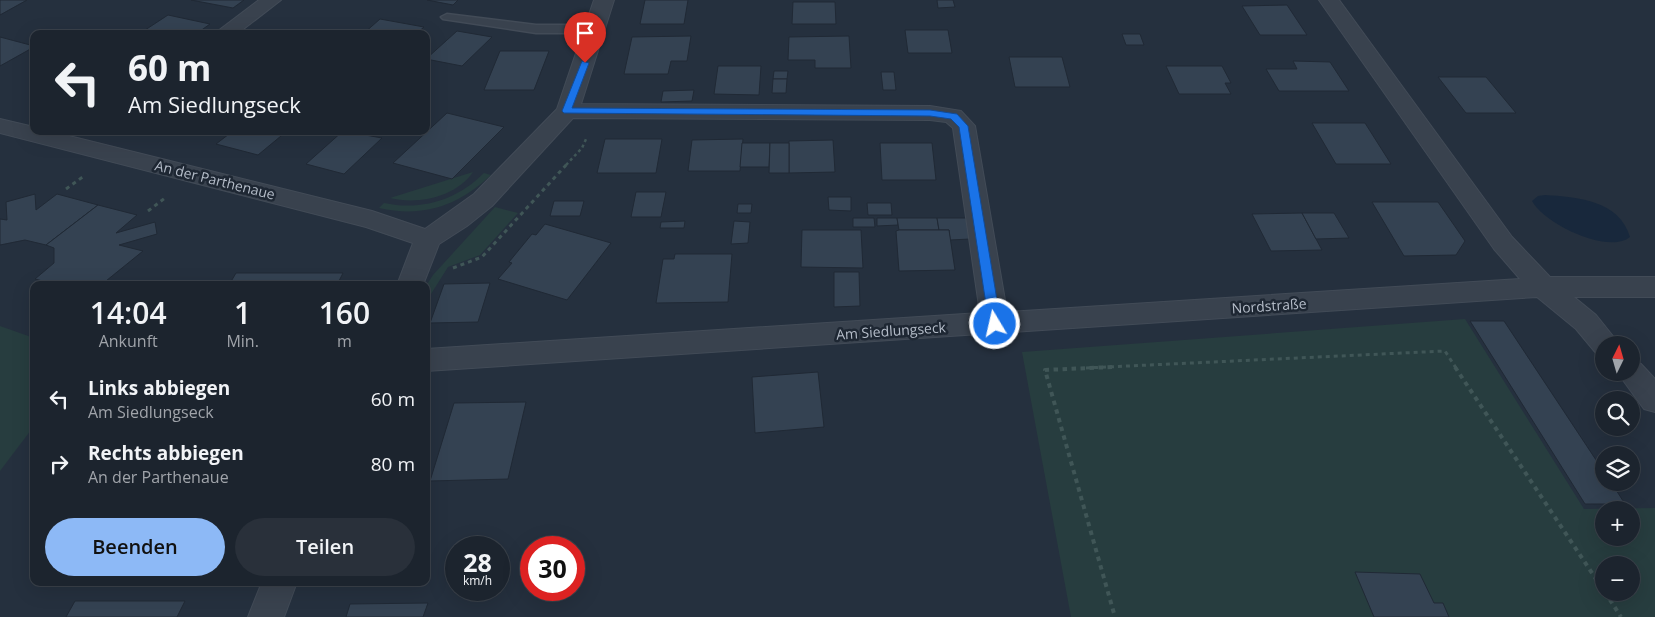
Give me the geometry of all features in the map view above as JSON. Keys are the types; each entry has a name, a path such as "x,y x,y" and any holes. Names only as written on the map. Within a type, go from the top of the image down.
{"street":[{"path":"230,30 271,0"},
{"path":"414,277 428,239 458,220 483,200 567,111 579,80 604,0"},
{"path":"1329,0 1504,243 1543,287 1586,322 1598,336"},
{"path":"567,111 930,113 954,116 964,126 995,324"},
{"name":"An der Parthenaue","path":"0,126 30,130"},
{"name":"An der Parthenaue","path":"65,135 79,137 372,220 428,239"},
{"name":"Nordstraße","path":"995,324 1543,287 1655,287"},
{"name":"Am Siedlungseck","path":"430,360 995,324"},
{"path":"1639,381 1655,400"},
{"path":"266,617 278,586"}],"lane":[{"path":"447,17 536,29 595,29"}],"path":[{"path":"66,189 90,171"},
{"path":"148,211 170,193"},
{"path":"1114,617 1045,370 1445,351 1595,578"},
{"path":"1610,601 1621,617"}],"green space":[{"path":"473,172 457,188 436,197 412,200 390,198"},
{"path":"484,173 491,175 479,186 453,202 439,207 410,211 379,208 384,203 412,205 438,201 462,190"},
{"path":"495,207 518,213 480,255 448,267 430,296 429,281"},
{"path":"1465,319 1584,509 1595,509 1595,546 1640,546 1640,508 1655,508 1655,617 1071,617 1022,352"},
{"path":"0,326 30,337 30,431 0,471"}],"water":[{"path":"1538,196 1583,199 1607,208 1617,215 1625,225 1630,237 1620,242 1607,242 1577,234 1562,227 1538,210 1532,201"}],"building":[{"path":"0,0 27,0 0,15"},
{"path":"191,0 244,0 233,8"},
{"path":"427,0 458,0 453,5"},
{"path":"645,0 688,0 684,24 640,24"},
{"path":"937,0 953,0 955,7 938,8"},
{"path":"793,2 835,2 836,24 792,24"},
{"path":"1287,5 1307,35 1260,35 1242,6"},
{"path":"168,15 210,24 202,30 145,30"},
{"path":"380,19 424,27 421,30 368,30"},
{"path":"905,30 948,30 952,53 908,53"},
{"path":"457,31 492,37 462,66 430,60 430,55"},
{"path":"1122,34 1140,34 1144,45 1126,45"},
{"path":"691,36 687,61 671,61 668,74 624,74 632,37"},
{"path":"849,36 851,68 815,68 815,60 788,60 789,37"},
{"path":"0,37 30,45 30,49 0,66"},
{"path":"500,51 549,51 534,90 484,90"},
{"path":"1009,57 1062,57 1070,87 1015,87"},
{"path":"1293,61 1330,62 1349,91 1279,91 1266,69 1297,69"},
{"path":"718,66 761,66 759,95 714,94"},
{"path":"1166,66 1222,66 1231,83 1225,83 1231,94 1179,94"},
{"path":"774,71 788,71 787,79 773,79"},
{"path":"881,72 894,72 896,90 883,90"},
{"path":"1438,77 1486,77 1516,113 1466,113"},
{"path":"773,79 787,79 786,93 772,93"},
{"path":"694,90 692,101 661,102 663,91"},
{"path":"447,113 504,127 452,179 393,163 423,135 430,135 430,129"},
{"path":"1312,123 1365,123 1391,164 1336,164"},
{"path":"228,135 282,135 258,155 216,144"},
{"path":"339,135 365,135 382,138 344,174 306,164"},
{"path":"605,139 662,139 656,173 597,173"},
{"path":"743,139 740,171 688,171 692,140"},
{"path":"833,140 835,172 789,173 789,141"},
{"path":"742,143 770,143 769,167 740,167"},
{"path":"770,143 789,143 789,173 769,173"},
{"path":"880,143 932,143 936,180 882,180"},
{"path":"636,192 666,192 661,217 631,217"},
{"path":"35,194 36,210 57,194 98,205 46,245 25,240 0,245 0,219 7,220 6,202"},
{"path":"828,197 851,197 851,211 829,210"},
{"path":"554,201 584,201 580,216 550,216"},
{"path":"1372,202 1438,202 1465,241 1456,255 1404,256"},
{"path":"867,203 891,203 892,215 868,215"},
{"path":"738,204 752,204 751,213 737,213"},
{"path":"98,205 137,215 116,233 155,222 157,234 119,245 143,251 106,281 43,281 35,279 54,263 54,248 46,245"},
{"path":"1302,213 1322,250 1271,251 1252,214"},
{"path":"1302,213 1334,213 1349,238 1316,239"},
{"path":"853,218 874,218 875,227 853,227"},
{"path":"877,218 897,218 898,225 877,226"},
{"path":"897,218 937,218 939,230 899,230"},
{"path":"937,218 966,218 970,239 950,240 949,230 939,230"},
{"path":"685,221 684,228 660,228 661,222"},
{"path":"734,221 750,222 748,243 731,244"},
{"path":"545,224 611,243 567,300 498,279 512,263 509,262 532,234 536,235"},
{"path":"802,230 861,230 863,268 801,267"},
{"path":"949,230 955,270 899,271 896,231"},
{"path":"675,254 732,254 728,302 656,303 663,259 674,259"},
{"path":"834,272 859,272 860,306 834,307"},
{"path":"236,273 343,273 339,281 231,281"},
{"path":"490,283 478,322 430,323 444,284"},
{"path":"1470,321 1504,321 1595,458 1595,491 1617,491 1623,501 1595,501 1595,504 1585,504"},
{"path":"818,372 824,427 755,433 752,377"},
{"path":"526,402 508,479 430,481 454,403"},
{"path":"1355,572 1420,574 1434,603 1443,603 1449,617 1374,617"},
{"path":"75,601 185,601 177,617 66,617"},
{"path":"428,603 423,617 346,617 350,604"}],"route":[{"path":"585,63 567,111 930,113 954,116 964,126 995,324"}]}
